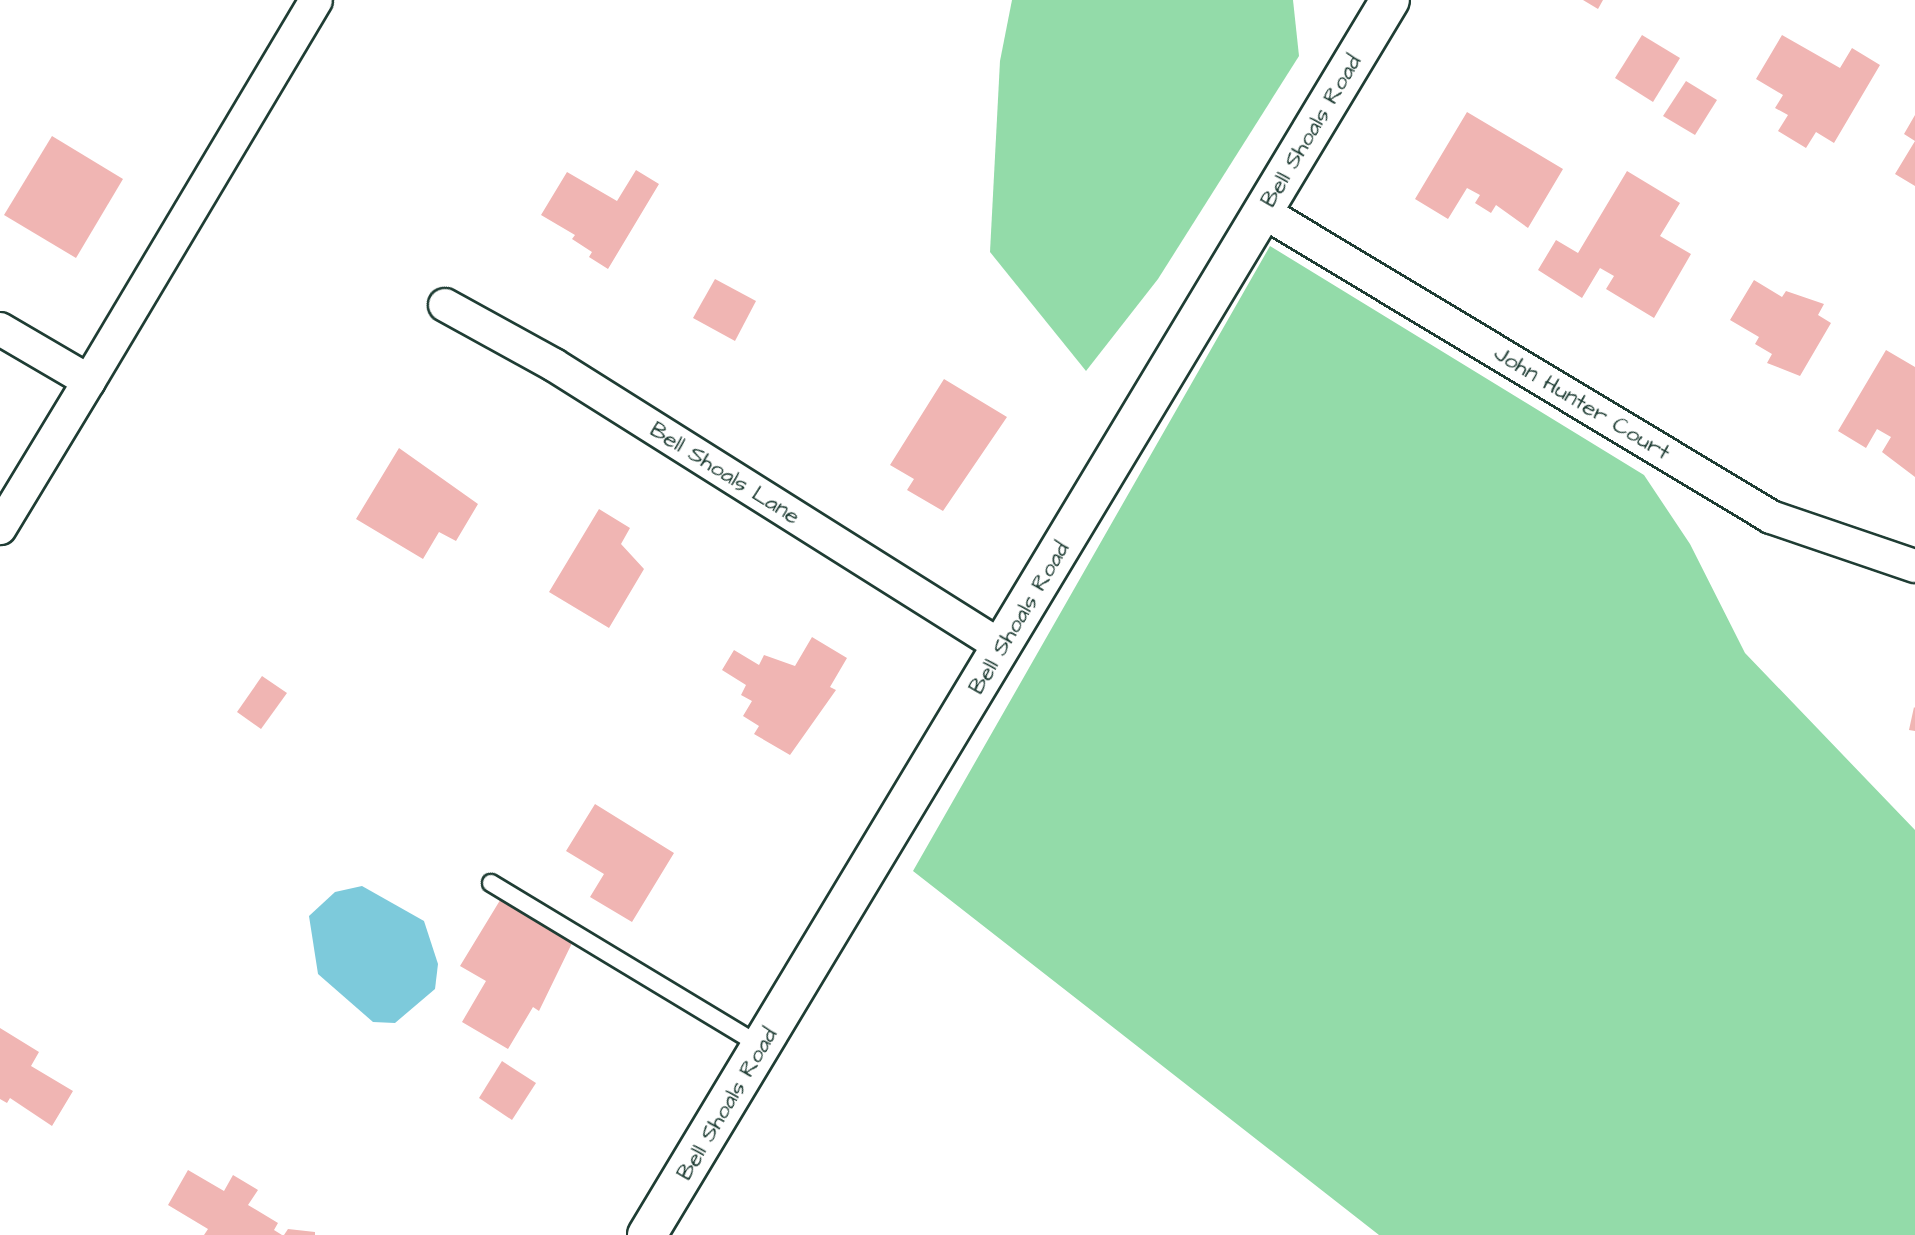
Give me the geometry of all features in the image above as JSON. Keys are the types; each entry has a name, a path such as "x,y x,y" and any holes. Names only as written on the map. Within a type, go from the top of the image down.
{"main road":[{"name":"Bell Shoals Road","path":"647,1235 1390,0"}],"street":[{"path":"0,528 316,0"},
{"name":"John Hunter Court","path":"1262,211 1771,516 1915,566"},
{"name":"Bell Shoals Lane","path":"445,305 554,365 1002,647"},
{"path":"0,329 89,381"}],"lane":[{"path":"491,883 761,1046"}],"green space":[{"path":"1012,0 1293,0 1299,56 1158,279 1086,371 990,252 1000,61"},
{"path":"1270,246 1644,475 1690,544 1745,653 1915,830 1915,1235 1379,1235 913,871"}],"water":[{"path":"362,886 424,921 438,964 435,989 395,1023 373,1022 318,974 309,916 335,892"}],"building":[{"path":"1583,0 1603,0 1598,9"},
{"path":"1642,35 1680,58 1653,102 1615,78"},
{"path":"1782,35 1840,68 1852,48 1880,65 1834,143 1816,132 1806,148 1778,131 1788,115 1775,108 1783,95 1756,79"},
{"path":"1686,81 1717,100 1695,135 1663,116"},
{"path":"1467,112 1563,169 1528,228 1496,205 1491,213 1475,203 1480,195 1467,188 1448,219 1415,199"},
{"path":"1915,115 1915,141 1904,134"},
{"path":"52,136 123,179 76,258 4,215"},
{"path":"1915,141 1915,186 1895,174"},
{"path":"636,170 659,184 608,269 589,257 592,252 572,239 575,235 541,215 567,172 617,201"},
{"path":"1627,171 1680,203 1660,236 1691,254 1654,318 1606,289 1614,276 1600,268 1582,298 1538,270 1556,240 1578,253"},
{"path":"715,279 756,301 735,341 693,318"},
{"path":"1754,280 1782,297 1786,291 1824,304 1818,315 1831,323 1800,376 1767,363 1772,354 1755,344 1759,337 1730,320"},
{"path":"1886,350 1915,367 1915,477 1882,452 1891,437 1877,429 1866,448 1838,431"},
{"path":"944,379 1007,417 943,511 907,490 914,479 890,465"},
{"path":"399,448 478,504 456,541 439,532 423,559 356,519"},
{"path":"599,509 630,528 621,544 644,569 609,628 549,592"},
{"path":"812,637 847,658 830,687 836,690 790,755 754,734 759,726 743,716 752,701 741,695 746,685 722,670 734,650 759,665 764,655 795,666"},
{"path":"262,676 287,693 261,729 237,712"},
{"path":"1915,708 1915,731 1909,730"},
{"path":"595,804 674,853 632,922 590,897 604,874 566,851"},
{"path":"502,897 574,939 539,1011 533,1007 508,1049 462,1022 486,981 460,966"},
{"path":"0,1028 39,1052 31,1066 73,1091 52,1126 10,1098 7,1103 0,1099"},
{"path":"502,1061 536,1083 512,1120 479,1098"},
{"path":"188,1170 224,1191 233,1175 258,1190 248,1205 278,1223 274,1230 282,1235 204,1235 208,1229 168,1205"},
{"path":"288,1229 315,1232 315,1235 284,1235"}]}
